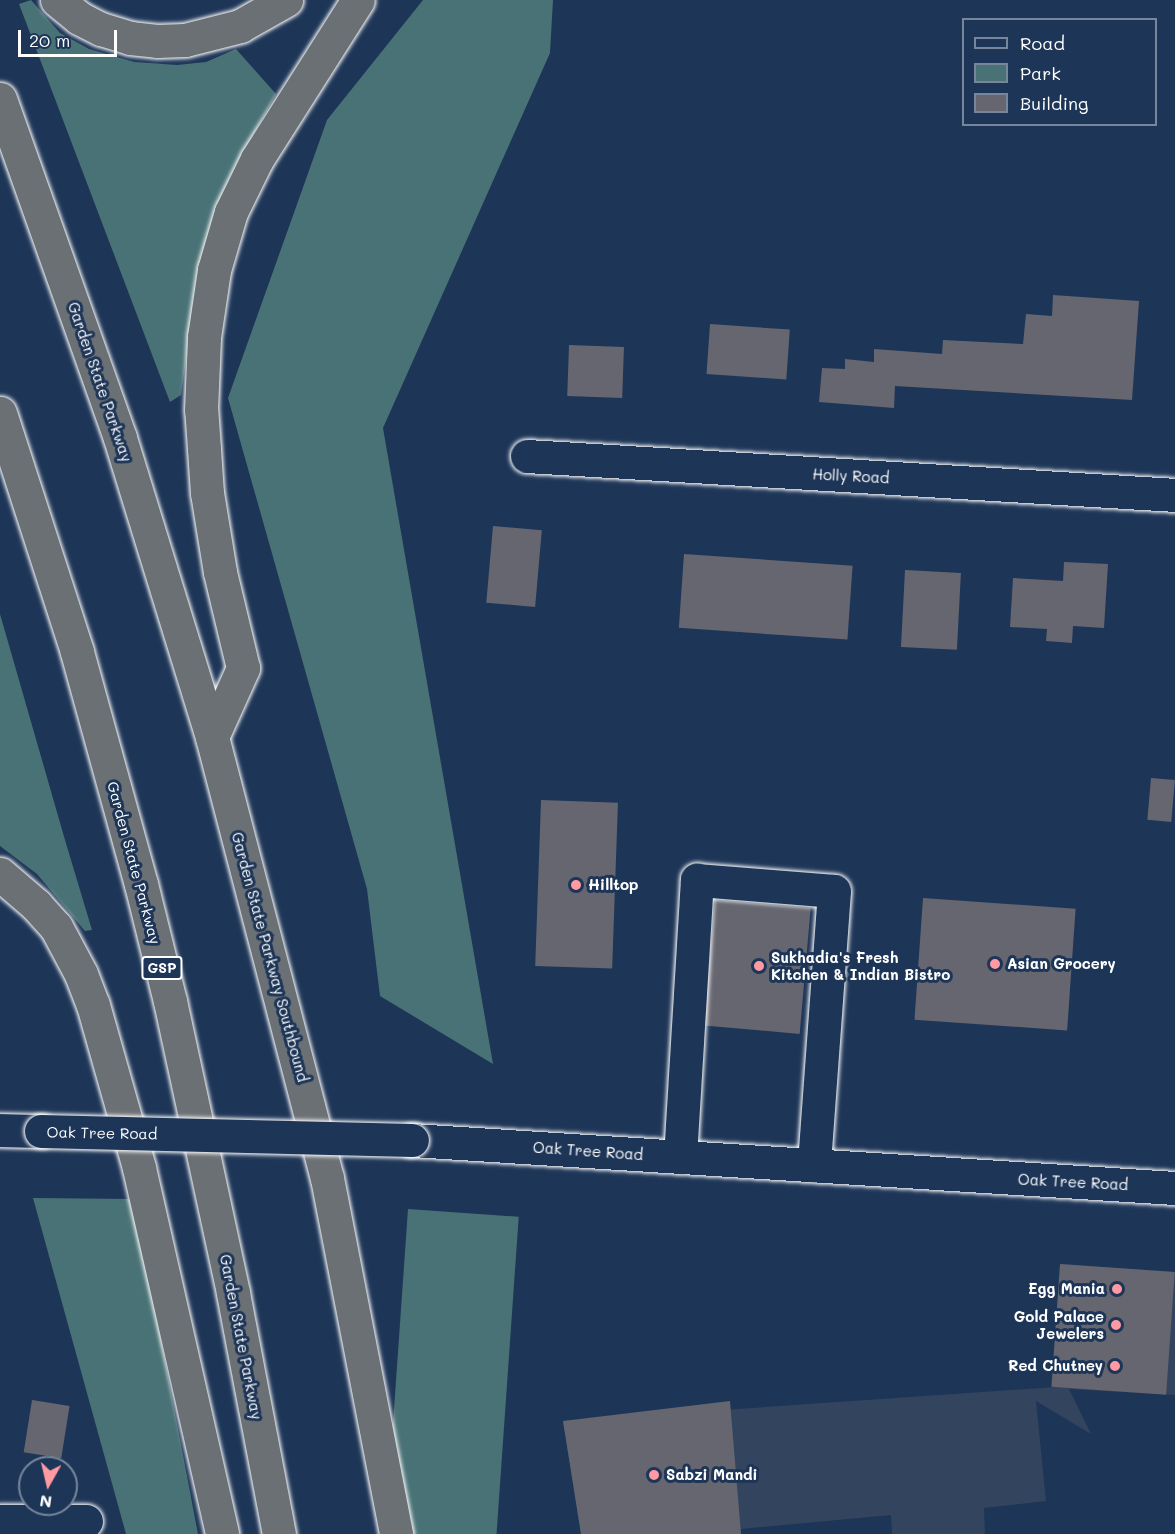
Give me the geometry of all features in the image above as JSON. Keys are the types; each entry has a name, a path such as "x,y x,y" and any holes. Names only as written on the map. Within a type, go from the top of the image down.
{"highway":[{"path":"57,0 79,18 101,29 130,38 157,42 185,40 240,26 286,0"},
{"path":"212,736 243,668 218,562 201,410 204,337 214,270 231,212 252,168 273,130 358,0"},
{"name":"Garden State Parkway","path":"0,99 120,438 212,736"},
{"name":"Garden State Parkway","path":"0,412 77,651 141,884 170,1001 231,1282 279,1534"},
{"name":"Garden State Parkway Southbound","path":"212,736 327,1178 396,1534"},
{"path":"0,874 36,905 56,927 81,974 93,1005 140,1168 222,1534"}],"street":[{"name":"Holly Road","path":"527,456 1175,495"},
{"path":"680,1157 698,880 834,891 814,1165"},
{"name":"Oak Tree Road","path":"0,1130 412,1140 1175,1188"},
{"path":"0,1521 86,1521"}],"shaded area":[{"path":"1060,1264 1175,1272 1175,1395 1069,1389 1091,1434 1036,1401 1046,1501 984,1508 985,1534 892,1534 891,1515 741,1529 741,1534 581,1534 563,1421 1056,1387"}],"green space":[{"path":"31,0 60,33 89,49 134,62 177,65 206,62 236,49 276,94 236,165 194,301 181,395 170,402 19,4"},
{"path":"423,0 553,0 550,53 383,428 493,1064 380,996 367,889 228,398 327,120"},
{"path":"0,614 92,930 85,931 37,874 0,846"},
{"path":"33,1198 134,1199 198,1534 126,1534"},
{"path":"408,1209 519,1217 497,1534 385,1534"}],"building":[{"path":"1053,295 1139,301 1132,400 895,386 894,408 819,402 822,368 845,369 845,359 874,362 874,349 942,354 943,340 1023,344 1026,314 1052,316"},
{"path":"710,324 790,330 786,379 707,374"},
{"path":"569,345 624,347 622,398 567,396"},
{"path":"493,526 542,530 535,607 486,603"},
{"path":"684,554 853,566 847,640 679,628"},
{"path":"1064,562 1108,564 1104,628 1073,626 1072,643 1046,641 1047,629 1010,627 1013,578 1063,581"},
{"path":"905,570 961,573 957,650 901,647"},
{"path":"1151,778 1175,780 1171,822 1147,820"},
{"name":"Hilltop","path":"541,800 618,803 612,969 535,966"},
{"name":"Asian Grocery","path":"923,898 1076,909 1067,1030 914,1020"},
{"name":"Sukhadia's Fresh Kitchen & Indian Bistro","path":"715,900 811,908 800,1034 704,1026"},
{"path":"1060,1264 1175,1272 1166,1395 1051,1387"},
{"path":"32,1400 70,1406 62,1456 24,1452"},
{"name":"Sabzi Mandi","path":"730,1401 741,1534 581,1534 563,1421"}],"place":[{"name":"Hilltop","path":"576,885"},
{"name":"Asian Grocery","path":"995,964"},
{"name":"Sukhadia's Fresh Kitchen & Indian Bistro","path":"759,966"},
{"name":"Egg Mania","path":"1117,1289"},
{"name":"Gold Palace Jewelers","path":"1116,1325"},
{"name":"Red Chutney","path":"1115,1366"},
{"name":"Sabzi Mandi","path":"654,1475"}]}
